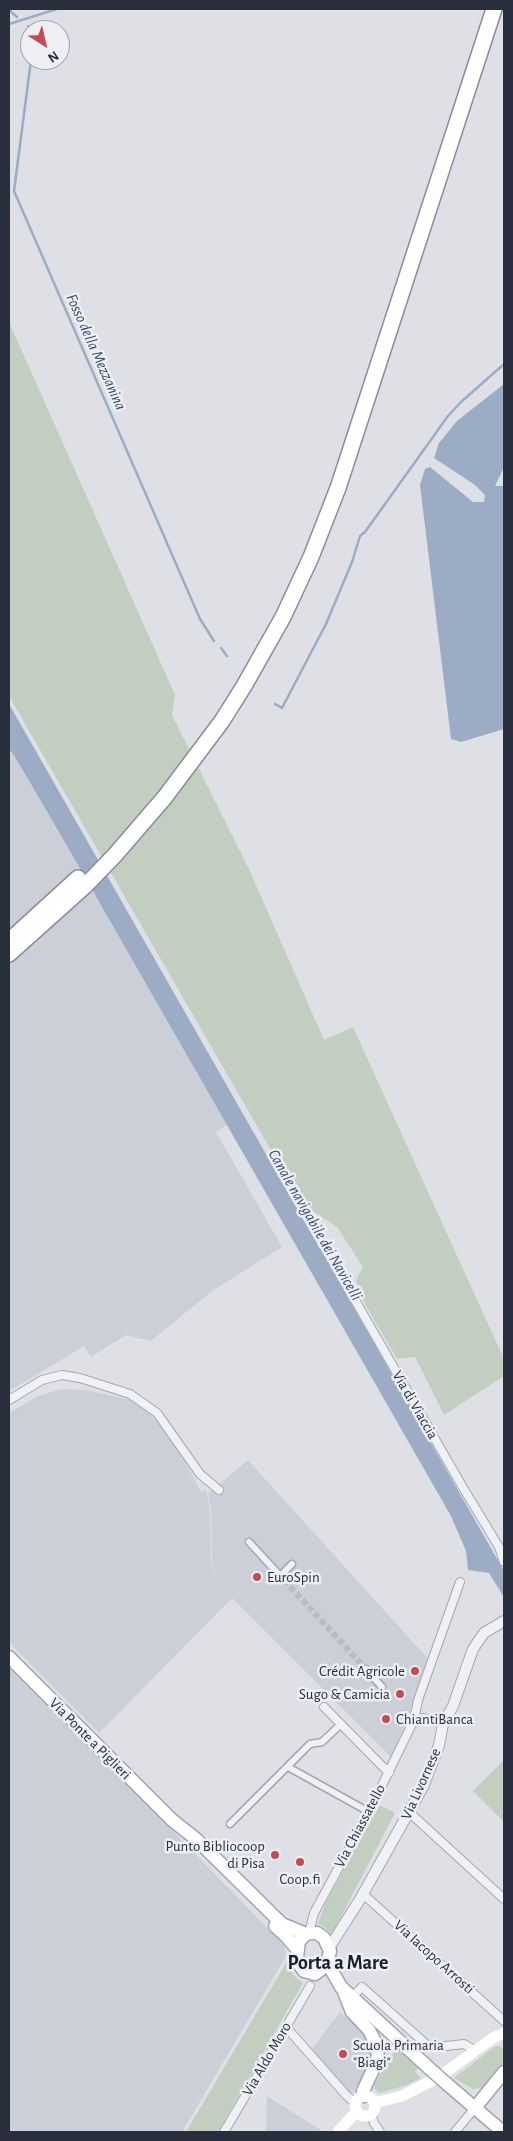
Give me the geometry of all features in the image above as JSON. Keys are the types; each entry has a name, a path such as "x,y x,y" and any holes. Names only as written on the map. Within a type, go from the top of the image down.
{"highway":[{"path":"9,941 52,904 112,844 217,718 283,596 323,502 484,9"},
{"path":"9,954 68,903 115,855 171,790 217,718 272,638 325,524 494,9"}],"main road":[{"name":"Via Ponte a Piglieri","path":"9,1657 172,1820 196,1839 282,1924 308,1934"},
{"name":"Via Ponte a Piglieri","path":"172,1820 182,1834 297,1949"},
{"path":"312,1980 327,1962 329,1948 325,1939 320,1934 308,1934 300,1941 297,1949 297,1959 302,1969 309,1974 312,1980 345,1991 430,2075 446,2078 474,2109 503,2132"},
{"path":"327,1962 345,1991 352,2012 370,2030 378,2048 377,2061 363,2091 364,2105"},
{"path":"446,2078 486,2044 497,2036 504,2034"},
{"path":"486,2044 504,2041"},
{"path":"474,2109 504,2072"},
{"path":"338,2132 364,2105 402,2096 430,2075"}],"street":[{"name":"Via di Viaccia","path":"325,1248 499,1547 504,1562"},
{"path":"9,1400 42,1380 62,1375 80,1378 130,1394 157,1413 200,1474 220,1490"},
{"path":"249,1542 282,1578 292,1564"},
{"name":"Via Chiassatello","path":"308,1934 314,1913 370,1812 414,1720 418,1700 460,1582"},
{"name":"Via Livornese","path":"329,1948 410,1814 433,1764 443,1724 453,1706 473,1649 484,1633 503,1621"},
{"path":"366,1669 382,1687"},
{"path":"324,1707 389,1773"},
{"path":"414,1720 424,1718 443,1724"},
{"path":"230,1824 310,1744 322,1742 341,1724"},
{"path":"288,1766 370,1812"},
{"path":"410,1814 504,1900"},
{"name":"Via Iacopo Arrosti","path":"363,1894 504,2021"},
{"name":"Via Aldo Moro","path":"224,2132 312,1980"},
{"path":"345,1991 362,1987 428,2045 437,2047 464,2044 476,2052"},
{"path":"286,2027 349,2099 364,2105 380,2132"},
{"path":"454,2132 474,2109"}],"shaded area":[{"path":"9,749 14,754 227,1125 216,1132 282,1247 212,1291 151,1341 126,1335 91,1357 84,1346 9,1391"},
{"path":"61,1389 86,1390 130,1400 148,1412 163,1429 184,1459 201,1492 206,1489 210,1512 211,1560 217,1583 212,1559 211,1512 208,1494 248,1460 430,1661 392,1758 232,1598 99,1733 9,1642 9,1413 38,1396"},
{"path":"9,1668 171,1829 284,1945 286,1956 182,2132 9,2132"},
{"name":"Scuola Primaria \"Biagi\"","path":"340,2012 364,2034 372,2047 368,2066 353,2093 347,2090 311,2050"},
{"path":"267,2096 324,2132 266,2132"}],"green space":[{"path":"9,322 175,695 172,715 249,869 324,1040 353,1027 504,1359 504,1376 444,1415 415,1357 397,1359 365,1304 356,1280 363,1267 337,1227 302,1204 9,696"},
{"path":"504,1760 504,1822 473,1791"},
{"path":"380,1805 395,1813 332,1934 318,1923 325,1904"},
{"path":"286,1963 294,1976 303,1983 218,2132 186,2132"},
{"path":"499,2046 504,2049 504,2062 482,2088 473,2089 454,2078 494,2047"},
{"path":"396,2048 418,2068 415,2072 421,2078 407,2085 379,2093 375,2089 375,2083"}],"water":[{"path":"504,384 504,467 495,486 504,486 504,729 461,742 451,739 420,485 425,469 430,467 473,502 484,502 485,495 475,485 434,458 439,443 457,421"},
{"path":"9,704 504,1571 504,1597 489,1573 468,1570 466,1551 451,1516 63,839 9,749"}],"waterway":[{"name":"Fosso della Mezzanina","path":"9,24 57,9"},
{"name":"Fosso della Mezzanina","path":"9,10 17,17"},
{"name":"Fosso della Mezzanina","path":"30,70 14,191 200,619 214,641"},
{"path":"275,704 282,708 326,624 352,562 360,536 365,532 448,416 504,364"},
{"path":"221,648 227,656"}],"tunnel":[{"path":"284,1580 366,1669"}],"place":[{"name":"EuroSpin","path":"257,1577"},
{"name":"Crédit Agricole","path":"415,1671"},
{"name":"Sugo & Camicia","path":"400,1694"},
{"name":"ChiantiBanca","path":"386,1719"},
{"name":"Punto Bibliocoop di Pisa","path":"275,1855"},
{"name":"Coop.fi","path":"300,1862"},
{"name":"Scuola Primaria \"Biagi\"","path":"343,2054"}],"district":[{"name":"Porta a Mare","path":"338,1963"}],"water label":[{"name":"Canale navigabile dei Navicelli","path":"315,1225"}]}
